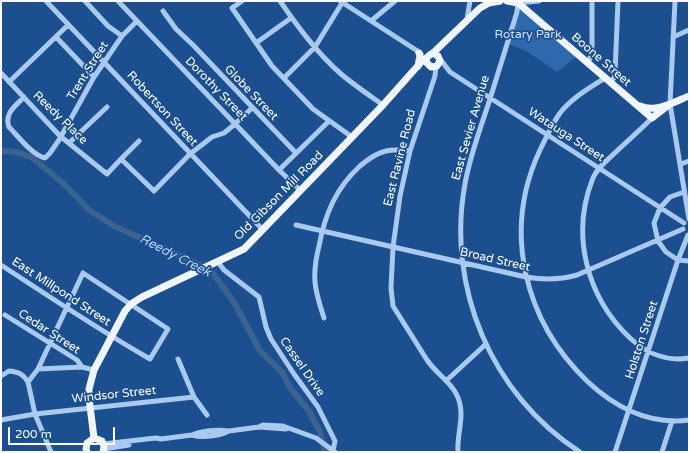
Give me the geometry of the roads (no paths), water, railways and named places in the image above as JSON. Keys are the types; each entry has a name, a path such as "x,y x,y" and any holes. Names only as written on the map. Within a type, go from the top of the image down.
{"main road":[{"path":"433,61 442,45 467,20 484,6 500,1"},
{"path":"507,1 518,2"},
{"name":"Boone Street","path":"518,2 652,118"},
{"path":"417,52 420,56 418,68"},
{"name":"Old Gibson Mill Road","path":"94,438 89,389 94,370 119,319 131,304 142,297 244,249 418,68 423,60 433,61"},
{"path":"631,100 647,108 657,108 689,96"},
{"path":"652,118 670,104"},
{"path":"87,452 87,443 94,438 99,439 103,448"}],"street":[{"name":"Robertson Street","path":"46,1 263,230"},
{"path":"84,1 108,26 122,36"},
{"name":"Dorothy Street","path":"118,1 279,170 300,190"},
{"path":"242,1 232,8 272,66 313,109 352,137"},
{"path":"280,1 291,18 315,47 341,73 382,105"},
{"path":"371,21 395,1"},
{"path":"467,20 470,1"},
{"path":"518,2 539,1"},
{"path":"588,63 592,53 592,1"},
{"path":"618,1 614,78 583,91 560,113 547,134 532,168 523,202 521,236 526,278 538,315 551,338 590,384 629,411 650,418 672,421 689,420"},
{"path":"675,1 670,104 681,164 687,220 684,229 689,235"},
{"path":"284,78 315,47 341,2 433,61 435,76 444,71 450,72"},
{"name":"East Sevier Avenue","path":"518,2 517,12 472,154 465,184 460,219 462,263 471,306 486,344 507,381 527,407 556,435 580,452"},
{"name":"Globe Street","path":"163,11 176,30 296,153"},
{"path":"256,43 291,18"},
{"name":"Trent Street","path":"24,98 10,112 7,122 9,127 33,152 43,158 47,157 94,77 122,36 137,21"},
{"path":"9,82 68,25"},
{"path":"673,37 689,30"},
{"path":"56,37 94,77"},
{"name":"Watauga Street","path":"433,61 660,208 687,220"},
{"name":"Reedy Place","path":"1,73 60,136 107,174 121,159"},
{"name":"East Ravine Road","path":"435,76 410,151 400,196 393,247 391,288 393,306 430,365 447,380 457,396 461,412 458,452"},
{"path":"69,144 107,107"},
{"path":"139,141 121,159 154,190 190,154 212,137 224,133 252,108"},
{"path":"652,118 599,168 593,179 584,212 583,238 588,271 597,295 609,314 629,336 649,352 666,359 680,360 689,358"},
{"path":"279,170 328,121"},
{"path":"324,318 317,296 315,269 325,218 333,199 353,172 374,156 386,151 398,149 410,151"},
{"path":"681,164 689,161"},
{"path":"684,192 670,197 660,208 654,223 658,240 666,252 678,260 689,260"},
{"name":"Broad Street","path":"296,225 526,278 558,280 577,276 684,229"},
{"name":"Holston Street","path":"615,452 678,260 689,235"},
{"name":"Cassel Drive","path":"216,263 259,297 266,327 271,339 285,362 320,409 335,441 333,451"},
{"name":"East Millpond Street","path":"1,265 111,337 150,359 168,329 131,304"},
{"path":"28,382 38,369 83,273 131,304"},
{"name":"Cedar Street","path":"5,315 77,360 82,367"},
{"path":"447,380 486,344"},
{"path":"178,359 194,397 207,415"},
{"path":"38,369 82,367 94,370"},
{"path":"1,376 9,371 16,371 23,374 28,382 35,414 51,452"},
{"name":"Windsor Street","path":"1,420 35,414 194,397"},
{"path":"662,452 672,421"},
{"path":"103,448 156,442 161,439 192,435 197,437 259,427 289,428 316,438 333,451"}],"waterway":[{"name":"Reedy Creek","path":"1,151 16,152 31,157 64,184 89,210 114,226 196,263 213,273 235,304 260,351 282,372 291,389 309,411 320,432 325,452"}],"park label":[{"name":"Rotary Park","path":"528,35"}]}
